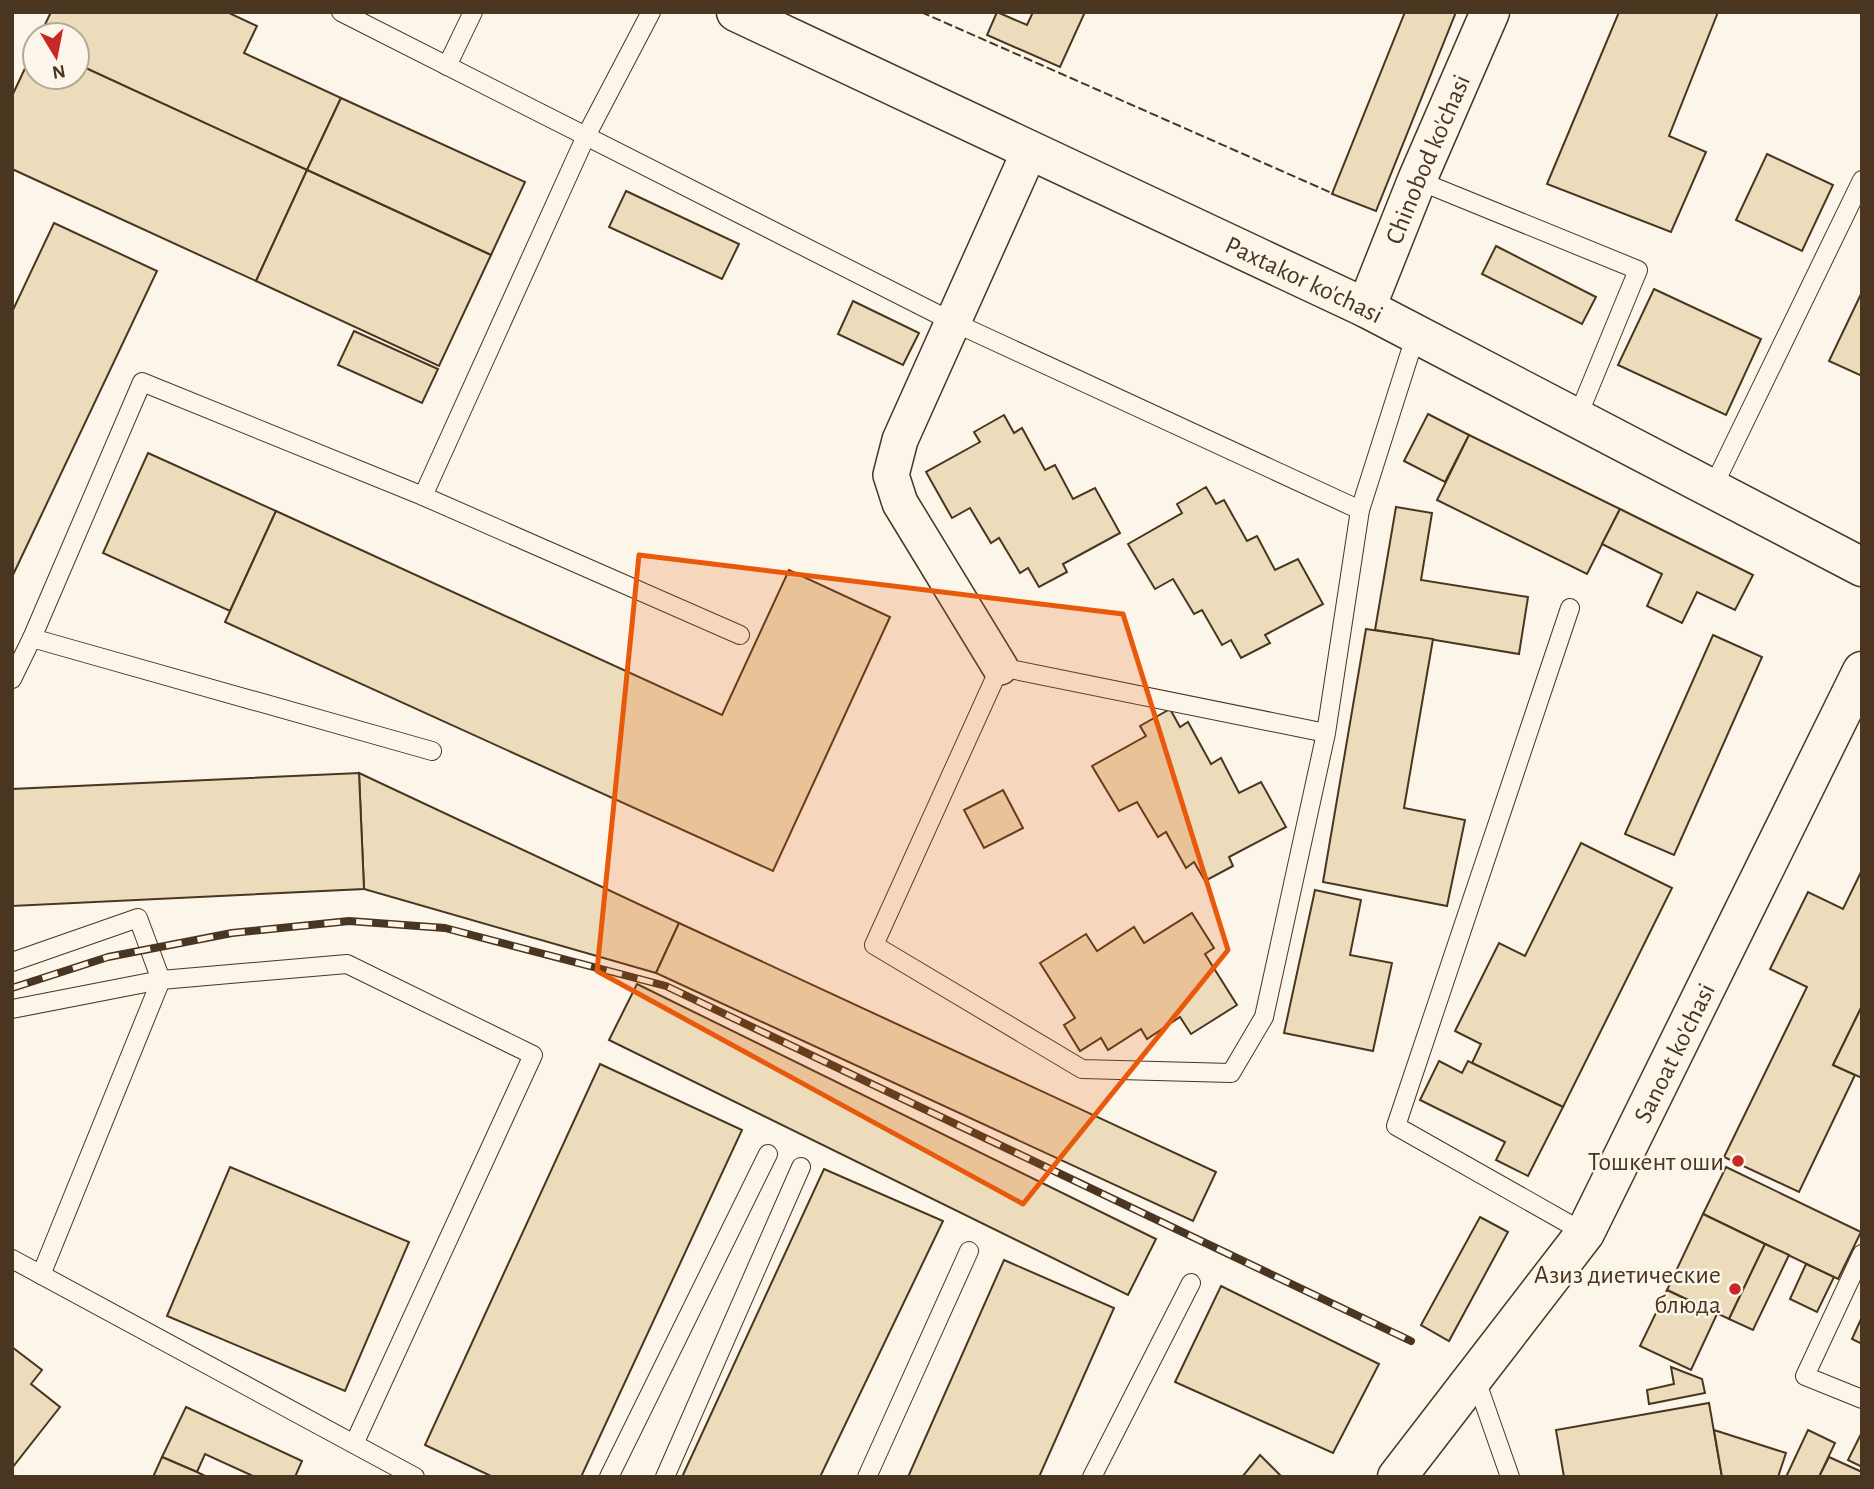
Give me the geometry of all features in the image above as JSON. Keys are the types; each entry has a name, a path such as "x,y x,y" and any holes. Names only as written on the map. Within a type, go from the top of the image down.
{"main road":[{"name":"Paxtakor ko'chasi","path":"736,12 1366,308 1862,567"},
{"name":"Chinobod ko'chasi","path":"1366,308 1417,180 1490,12"},
{"name":"Sanoat ko'chasi","path":"1397,1477 1585,1233 1862,671"}],"street":[{"path":"1000,667 900,503 891,475 900,440 1030,150"}],"lane":[{"path":"341,12 953,322 1360,510"},
{"path":"447,66 473,12"},
{"path":"423,496 586,136 651,12"},
{"path":"1417,180 1638,270 1577,418"},
{"path":"1712,489 1862,180"},
{"path":"1326,733 1000,667 874,945 1082,1069 1231,1073 1264,1017 1326,733 1360,510 1416,334"},
{"path":"12,679 142,382 423,496 740,635"},
{"path":"1570,608 1396,1126 1585,1233"},
{"path":"32,638 432,751"},
{"path":"12,962 138,918 161,980 41,1275"},
{"path":"12,1009 161,980 347,964 533,1055 354,1444"},
{"path":"609,1477 768,1154"},
{"path":"665,1477 802,1167"},
{"path":"867,1477 969,1251"},
{"path":"1862,1254 1805,1376 1862,1399"},
{"path":"12,1259 415,1477"},
{"path":"1092,1477 1191,1283"},
{"path":"1475,1377 1510,1477"}],"highlighted area":[{"path":"639,555 1123,614 1228,950 1023,1204 597,971"}],"building":[{"path":"51,12 227,12 257,26 244,53 341,98 307,170 91,70 91,21 47,21"},
{"path":"997,12 1027,25 1033,12 1085,12 1060,67 987,35"},
{"path":"1405,12 1456,12 1376,211 1332,194"},
{"path":"1619,12 1718,12 1669,136 1706,152 1671,232 1547,184"},
{"path":"91,70 307,170 256,281 12,169 12,96 21,77 21,91 91,91"},
{"path":"341,98 525,182 491,255 307,170"},
{"path":"1767,154 1833,185 1802,251 1736,220"},
{"path":"307,170 491,255 439,366 256,281"},
{"path":"626,191 739,244 722,279 609,227"},
{"path":"54,223 157,271 12,577 12,312"},
{"path":"1496,246 1596,297 1582,324 1482,274"},
{"path":"1654,289 1761,339 1726,415 1618,365"},
{"path":"1862,292 1862,376 1829,361"},
{"path":"853,301 919,333 903,365 838,334"},
{"path":"354,331 438,369 422,403 338,365"},
{"path":"1428,414 1469,435 1445,482 1404,461"},
{"path":"1004,415 1014,433 1022,428 1045,470 1055,465 1073,499 1095,488 1120,533 1063,564 1067,572 1039,587 1028,568 1020,573 999,538 991,543 970,508 952,518 926,472 980,442 974,432"},
{"path":"1469,435 1620,509 1587,574 1437,500"},
{"path":"148,453 276,511 230,611 103,553"},
{"path":"1206,487 1216,504 1224,500 1247,541 1257,536 1275,570 1298,559 1323,604 1265,635 1270,643 1241,658 1231,640 1222,645 1202,610 1194,614 1173,579 1155,589 1128,544 1182,513 1177,504"},
{"path":"1396,507 1432,513 1421,580 1528,597 1519,654 1375,630"},
{"path":"1620,509 1753,575 1735,610 1697,592 1682,623 1647,606 1662,574 1602,544"},
{"path":"276,511 722,715 789,570 890,617 773,871 225,622"},
{"path":"1366,629 1433,639 1404,808 1465,820 1447,906 1323,882"},
{"path":"1713,635 1762,657 1674,855 1625,834"},
{"path":"1170,709 1180,727 1188,722 1211,764 1221,758 1239,793 1261,782 1286,827 1229,857 1233,866 1205,881 1194,862 1186,868 1166,832 1158,837 1137,802 1119,811 1092,766 1146,736 1140,726"},
{"path":"359,773 679,923 656,973 364,889"},
{"path":"359,773 364,889 12,906 12,789"},
{"path":"1003,790 1023,828 984,848 964,810"},
{"path":"1581,843 1672,888 1563,1107 1472,1063 1481,1044 1455,1031 1499,943 1525,956"},
{"path":"1862,870 1862,1006 1833,1065 1855,1075 1799,1192 1724,1157 1807,987 1770,969 1808,892 1843,909"},
{"path":"1315,890 1361,900 1350,955 1392,963 1373,1051 1284,1033"},
{"path":"1192,913 1214,948 1205,954 1237,1005 1191,1034 1180,1017 1147,1039 1141,1029 1108,1050 1101,1038 1080,1051 1064,1025 1075,1018 1040,963 1086,934 1097,951 1134,927 1144,943"},
{"path":"679,923 1216,1172 1193,1221 656,973"},
{"path":"637,984 1156,1239 1128,1295 609,1040"},
{"path":"1862,1006 1862,1078 1833,1065"},
{"path":"1439,1061 1462,1073 1468,1061 1563,1107 1528,1176 1496,1160 1505,1142 1420,1100"},
{"path":"600,1064 742,1130 581,1477 493,1477 425,1445"},
{"path":"230,1167 409,1242 345,1391 167,1316"},
{"path":"1726,1167 1861,1232 1838,1279 1703,1214"},
{"path":"824,1169 943,1221 820,1477 682,1477"},
{"path":"1703,1214 1765,1244 1729,1319 1667,1290"},
{"path":"1480,1217 1508,1232 1449,1341 1421,1325"},
{"path":"1765,1244 1789,1255 1753,1330 1729,1319"},
{"path":"1004,1260 1114,1308 1039,1477 908,1477"},
{"path":"1806,1264 1834,1277 1817,1312 1790,1299"},
{"path":"1221,1286 1379,1364 1333,1453 1175,1382"},
{"path":"1667,1290 1717,1314 1691,1370 1640,1346"},
{"path":"1862,1319 1862,1344 1852,1339"},
{"path":"12,1347 42,1370 31,1384 60,1407 12,1468"},
{"path":"1671,1367 1702,1379 1705,1393 1649,1404 1647,1390 1674,1384"},
{"path":"1709,1403 1722,1477 1564,1477 1556,1430"},
{"path":"186,1407 302,1461 295,1477 255,1477 205,1454 197,1472 162,1457"},
{"path":"1714,1430 1786,1453 1778,1477 1722,1477"},
{"path":"1808,1430 1835,1443 1819,1477 1786,1477"},
{"path":"1862,1435 1862,1467 1848,1460"},
{"path":"1260,1455 1282,1477 1242,1477"},
{"path":"162,1457 197,1472 207,1477 153,1477"},
{"path":"1829,1457 1862,1472 1862,1477 1819,1477"}],"railway":[{"path":"12,988 108,957 232,933 349,921 445,928 666,986 1411,1341"}],"fence":[{"path":"921,12 1334,194"}],"place":[{"name":"Тошкент оши","path":"1738,1161"},
{"name":"Азиз диетические блюда","path":"1735,1289"}]}
